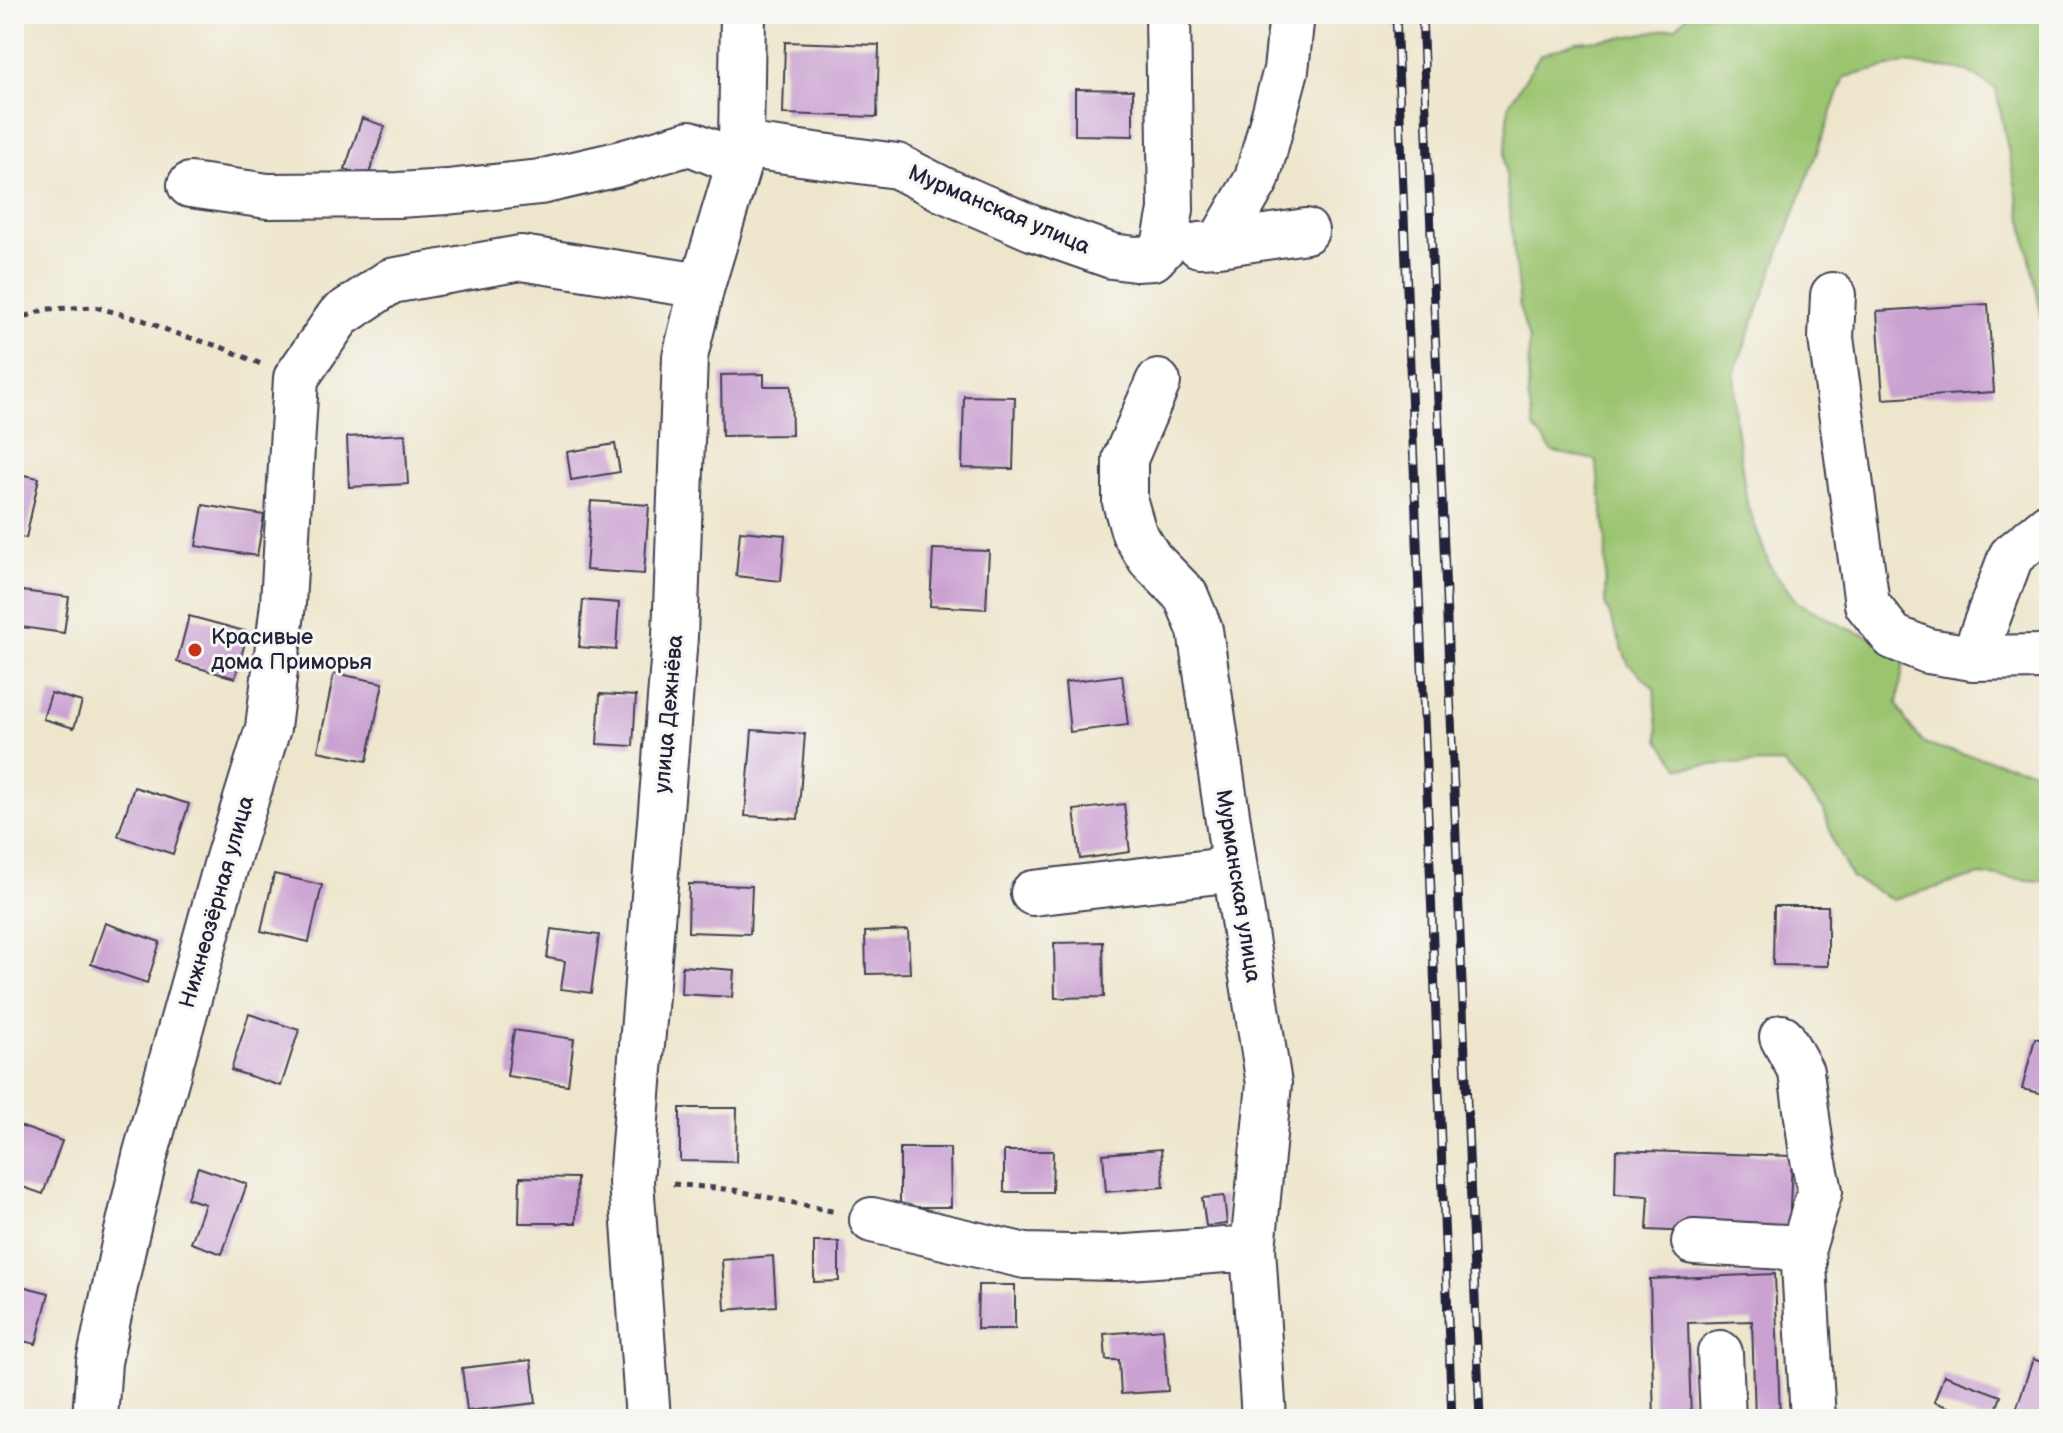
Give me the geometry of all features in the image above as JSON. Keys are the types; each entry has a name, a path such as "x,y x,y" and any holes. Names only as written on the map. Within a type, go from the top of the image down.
{"street":[{"name":"улица Дежнёва","path":"648,1419 631,1181 675,637 685,357 740,154 743,14"},
{"path":"1168,14 1171,210 1164,246 1219,244 1306,231"},
{"path":"1219,244 1257,179 1286,70 1292,14"},
{"path":"190,185 268,196 398,195 540,182 690,143 740,154"},
{"name":"Мурманская улица","path":"740,154 897,166 1032,228 1112,256 1153,258 1164,246"},
{"path":"296,378 339,316 391,281 521,258 702,286"},
{"path":"1833,295 1831,338 1867,604 1893,637 1928,651 1973,658 2049,657"},
{"name":"Нижнеозёрная улица","path":"95,1419 99,1362 145,1156 228,858 268,728 283,604 296,378"},
{"name":"Мурманская улица","path":"1158,382 1125,459 1125,502 1134,533 1150,559 1186,596 1200,630 1269,1084 1253,1248 1264,1419"},
{"path":"1973,658 2011,556 2049,525"},
{"path":"1033,893 1235,869"},
{"path":"1782,1037 1801,1072 1820,1191 1803,1248 1813,1419"},
{"path":"872,1220 1025,1256 1114,1258 1253,1248"},
{"path":"1694,1242 1803,1248"},
{"path":"1720,1353 1723,1419"}],"path":[{"path":"14,321 46,309 95,307 221,347 296,378"},
{"path":"631,1181 734,1190 872,1220"}],"green space":[{"path":"1689,14 2049,14 2049,353 1996,89 1967,71 1906,63 1845,77 1735,371 1735,419 1747,504 1770,566 1797,602 1846,628 1888,643 1905,656 1897,704 1908,724 1926,745 2049,774 2049,882 1980,875 1893,900 1852,878 1834,844 1824,810 1783,763 1680,768 1659,740 1654,688 1628,663 1605,603 1606,537 1596,460 1553,452 1534,428 1528,396 1529,340 1520,309 1505,165 1509,104 1540,55 1576,42 1620,38 1676,27"}],"building":[{"path":"785,42 879,45 877,117 783,114"},
{"path":"1075,89 1133,90 1133,136 1075,135"},
{"path":"362,118 385,126 368,177 345,169"},
{"path":"1988,304 1994,392 1883,399 1877,311"},
{"path":"764,374 764,386 791,386 792,435 722,436 721,375"},
{"path":"964,396 1015,397 1013,469 962,468"},
{"path":"405,434 408,484 349,487 347,437"},
{"path":"615,444 620,472 571,480 567,452"},
{"path":"14,473 39,478 26,538 14,536"},
{"path":"591,501 649,505 644,574 586,570"},
{"path":"203,505 264,515 257,556 196,546"},
{"path":"740,531 785,535 781,581 736,576"},
{"path":"933,549 989,551 986,609 930,606"},
{"path":"14,590 69,597 64,633 14,626"},
{"path":"583,600 619,603 616,650 579,647"},
{"path":"189,616 248,632 235,678 177,662"},
{"path":"334,673 383,683 367,761 318,751"},
{"path":"1122,675 1128,725 1070,732 1065,682"},
{"path":"51,693 82,702 74,728 43,719"},
{"path":"600,694 636,696 633,746 597,744"},
{"path":"752,730 805,734 798,819 745,816"},
{"path":"134,787 189,804 173,854 118,836"},
{"path":"1124,804 1130,852 1080,859 1074,810"},
{"path":"274,874 322,885 309,942 261,931"},
{"path":"689,884 752,886 750,934 688,932"},
{"path":"1774,906 1828,906 1828,966 1773,965"},
{"path":"105,923 160,942 147,983 91,964"},
{"path":"551,929 599,935 591,993 561,989 565,961 547,958"},
{"path":"908,930 910,973 866,974 865,932"},
{"path":"1103,942 1104,997 1055,998 1054,943"},
{"path":"682,966 734,970 732,997 681,994"},
{"path":"249,1014 299,1030 281,1086 231,1070"},
{"path":"514,1030 574,1039 568,1085 507,1076"},
{"path":"2035,1038 2049,1042 2049,1095 2022,1089"},
{"path":"680,1108 737,1108 736,1162 680,1161"},
{"path":"14,1124 62,1141 43,1194 14,1184"},
{"path":"900,1148 950,1148 951,1207 900,1207"},
{"path":"1161,1149 1164,1187 1106,1192 1103,1154"},
{"path":"1616,1150 1792,1156 1789,1236 1647,1230 1649,1196 1615,1194"},
{"path":"1004,1151 1053,1151 1052,1192 1004,1192"},
{"path":"198,1167 247,1184 222,1254 191,1243 205,1204 187,1198"},
{"path":"520,1177 577,1178 576,1223 519,1223"},
{"path":"1224,1196 1227,1224 1206,1226 1202,1198"},
{"path":"814,1242 839,1242 839,1281 814,1282"},
{"path":"773,1256 776,1306 725,1310 722,1260"},
{"path":"1775,1274 1780,1419 1755,1419 1752,1321 1688,1323 1691,1419 1654,1419 1650,1279"},
{"path":"14,1284 49,1293 36,1344 14,1339"},
{"path":"978,1285 1015,1285 1015,1329 977,1329"},
{"path":"1163,1329 1168,1391 1121,1394 1119,1360 1106,1360 1104,1334"},
{"path":"2033,1359 2049,1365 2049,1419 2013,1419"},
{"path":"531,1360 536,1403 467,1411 462,1368"},
{"path":"1944,1375 2001,1396 1993,1419 1980,1419 1934,1402"}],"railway":[{"path":"1396,14 1452,1419"},
{"path":"1422,14 1480,1419"}],"place":[{"name":"Красивые дома Приморья","path":"195,650"}]}
